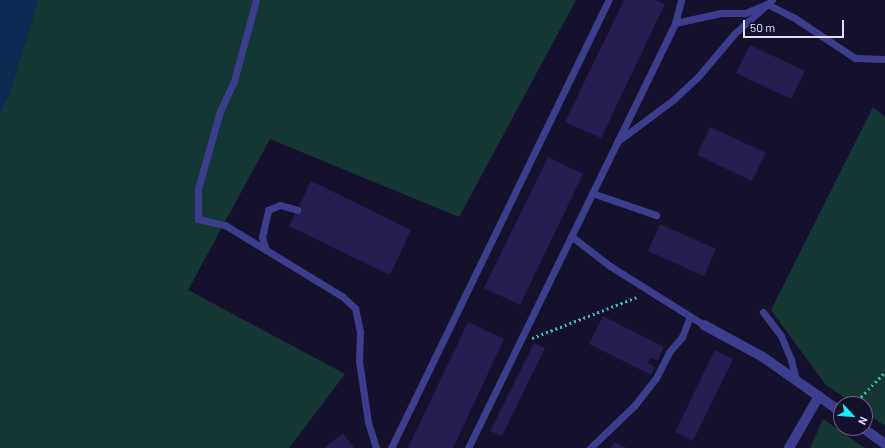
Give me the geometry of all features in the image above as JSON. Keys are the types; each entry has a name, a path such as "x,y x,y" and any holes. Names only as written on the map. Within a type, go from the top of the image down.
{"street":[{"path":"704,325 735,340 833,406"},
{"path":"789,448 818,396"},
{"path":"873,435 885,444"}],"lane":[{"path":"256,0 234,81 220,111 198,189 198,219 225,225 342,296 355,308 360,332 359,361 368,422 376,448"},
{"path":"392,448 609,0"},
{"path":"468,448 616,142 675,24 681,0"},
{"path":"675,24 721,13 745,13 768,1"},
{"path":"768,1 855,58 885,60"},
{"path":"616,142 673,100 697,78 734,34 768,1"},
{"path":"592,193 656,215"},
{"path":"266,250 263,230 268,210 280,205 297,210"},
{"path":"571,236 601,260 704,325"},
{"path":"763,312 781,336 791,360 796,380"},
{"path":"590,448 634,406 656,378 669,352 682,337 690,316"}],"path":[{"path":"519,343 651,291"},
{"path":"862,396 885,372"}],"green space":[{"path":"38,0 576,0 459,217 270,139 188,290 345,374 289,448 0,448 0,112 9,95"},
{"path":"873,107 885,117 885,426 873,418 873,396 842,396 825,384 771,310"},
{"path":"823,419 833,426 833,436 848,436 865,448 810,448"}],"water":[{"path":"0,0 38,0 9,95 0,112"}],"building":[{"path":"624,0 656,0 665,4 601,138 565,122"},
{"path":"750,45 805,71 791,99 736,73"},
{"path":"710,127 766,153 752,181 697,155"},
{"path":"548,157 583,174 520,305 484,288"},
{"path":"311,181 411,230 390,275 289,226"},
{"path":"660,224 716,249 704,276 648,251"},
{"path":"603,316 664,347 657,361 651,357 648,363 655,367 651,375 589,344"},
{"path":"468,322 504,339 453,448 408,448"},
{"path":"534,343 545,348 502,436 490,431"},
{"path":"715,350 733,359 693,441 675,432"},
{"path":"343,433 354,448 324,448"},
{"path":"614,442 627,448 611,448"}]}
